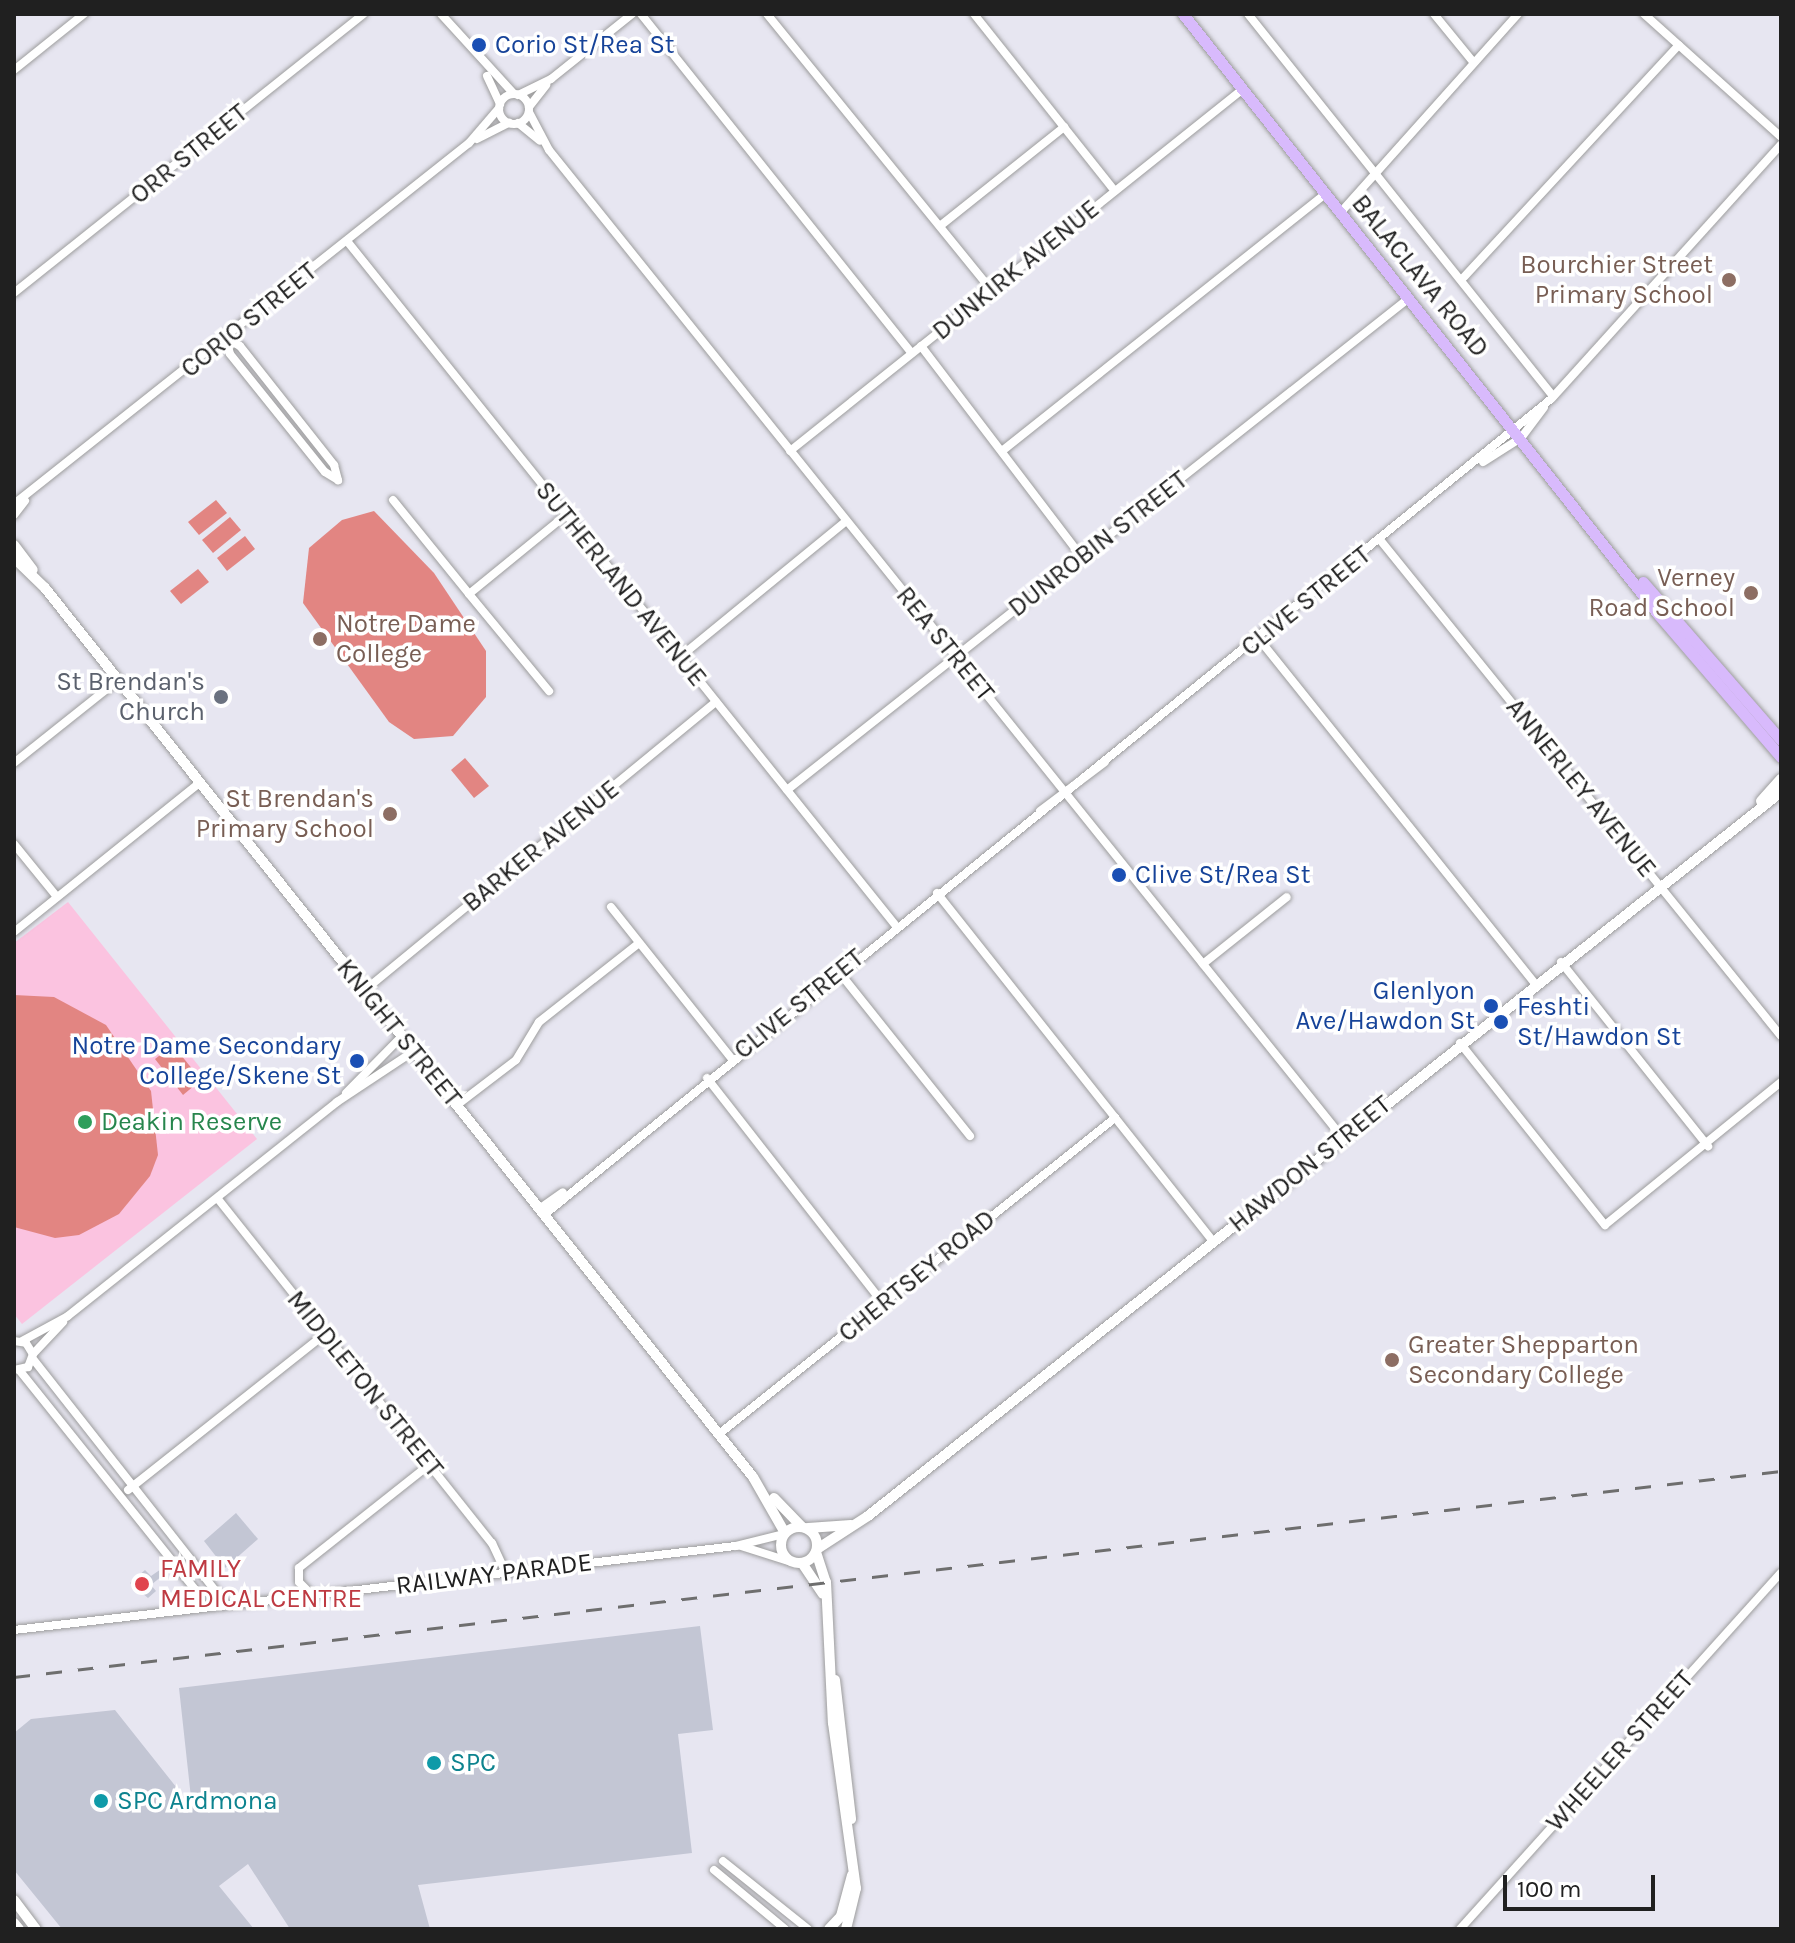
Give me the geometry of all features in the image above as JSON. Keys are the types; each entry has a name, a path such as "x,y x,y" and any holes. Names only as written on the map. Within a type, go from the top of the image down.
{"main road":[{"name":"BALACLAVA ROAD","path":"1183,14 1625,565 1781,740"},
{"name":"BALACLAVA ROAD","path":"1625,565 1657,613 1781,757"}],"street":[{"path":"14,70 84,14"},
{"name":"ORR STREET","path":"14,293 363,14"},
{"path":"441,14 478,61 516,94 551,79"},
{"path":"529,109 551,79 632,14"},
{"path":"641,14 912,353"},
{"path":"767,14 991,290"},
{"path":"974,14 1115,191"},
{"name":"BALACLAVA ROAD","path":"1248,14 1450,268 1464,277 1552,398"},
{"path":"1434,14 1474,63"},
{"path":"1341,212 1518,14"},
{"path":"1644,14 1781,137"},
{"path":"1464,277 1679,45"},
{"path":"478,61 500,106"},
{"name":"DUNKIRK AVENUE","path":"790,451 1243,89"},
{"name":"CORIO STREET","path":"14,504 28,497 469,143 500,106 516,94"},
{"name":"REA STREET","path":"516,94 529,109 549,150 1342,1137"},
{"name":"REA STREET","path":"500,106 513,123 549,150"},
{"name":"CORIO STREET","path":"469,143 513,123 529,109"},
{"path":"940,226 1064,127"},
{"name":"CLIVE STREET","path":"542,1212 937,893 1517,433 1781,145"},
{"path":"1002,451 1326,193"},
{"name":"SUTHERLAND AVENUE","path":"347,241 896,926"},
{"name":"DUNROBIN STREET","path":"787,790 1409,298"},
{"path":"226,338 240,346 334,465 338,480 325,472 230,354 226,338"},
{"path":"921,346 1082,557"},
{"name":"CORIO STREET","path":"14,515 28,497"},
{"path":"393,500 549,691"},
{"path":"469,594 566,515"},
{"path":"680,657 846,521"},
{"name":"ANNERLEY AVENUE","path":"1381,541 1781,1036"},
{"name":"KNIGHT STREET","path":"14,545 199,783 753,1477 804,1528 817,1550 827,1607"},
{"name":"KNIGHT STREET","path":"14,558 45,588"},
{"path":"1259,639 1535,984"},
{"path":"14,763 118,680"},
{"name":"BARKER AVENUE","path":"365,990 716,702"},
{"name":"HAWDON STREET","path":"1751,811 1781,779"},
{"path":"14,932 199,783"},
{"name":"HAWDON STREET","path":"796,1563 868,1516 1751,811 1781,792"},
{"path":"14,844 57,897"},
{"path":"937,893 1213,1241"},
{"path":"1203,964 1287,897"},
{"path":"611,907 732,1059"},
{"path":"457,1105 516,1060 539,1022 639,943"},
{"path":"1561,962 1708,1146"},
{"path":"839,972 970,1136"},
{"path":"337,1102 402,1036"},
{"path":"1460,1043 1605,1225 1708,1146 1781,1082"},
{"path":"202,1608 200,1596 16,1370 33,1356 68,1316 337,1102 414,1051"},
{"path":"707,1078 883,1303"},
{"name":"CHERTSEY ROAD","path":"719,1434 1115,1118"},
{"name":"MIDDLETON STREET","path":"218,1199 498,1551 506,1573"},
{"path":"19,1341 68,1316"},
{"path":"14,1332 217,1593 219,1606"},
{"path":"121,1496 325,1334"},
{"path":"312,1595 299,1582 299,1568 429,1465"},
{"name":"KNIGHT STREET","path":"753,1477 784,1534 781,1550 796,1563"},
{"name":"HAWDON STREET","path":"784,1534 804,1528 840,1527 868,1516"},
{"name":"RAILWAY PARADE","path":"14,1630 736,1546 784,1534"},
{"name":"RAILWAY PARADE","path":"736,1546 796,1563"},
{"path":"796,1563 814,1574 827,1607 854,1869 846,1929"},
{"name":"WHEELER STREET","path":"1460,1929 1781,1573"},
{"path":"723,1861 808,1929"},
{"path":"829,1929 841,1916 854,1869"},
{"path":"714,1870 785,1929"},
{"path":"14,1900 36,1929"},
{"path":"14,1923 19,1929"}],"shaded area":[{"path":"216,500 227,513 199,535 188,522"},
{"path":"374,511 434,573 486,651 486,697 453,736 414,739 389,722 303,603 309,548 342,520"},
{"path":"230,517 241,530 213,553 202,540"},
{"path":"245,536 255,549 227,571 217,558"},
{"path":"198,569 209,582 181,604 170,591"},
{"path":"465,758 489,786 474,798 451,770"},
{"name":"Deakin Reserve","path":"68,902 257,1139 22,1324 14,1314 14,943"},
{"name":"Deakin Reserve","path":"14,995 54,997 106,1025 151,1091 158,1155 150,1176 119,1214 79,1235 55,1238 14,1227"},
{"path":"173,1045 201,1080 183,1095 155,1059"}],"building":[{"path":"236,1513 258,1539 225,1568 204,1541"},
{"name":"FAMILY MEDICAL CENTRE","path":"164,1567 168,1571 151,1585 156,1591 148,1598 130,1583 145,1570 151,1576"},
{"name":"SPC","path":"700,1626 713,1730 678,1734 692,1853 418,1885 430,1929 290,1929 248,1864 219,1886 254,1929 62,1929 14,1870 14,1733 31,1719 115,1710 192,1807 179,1688"}],"railway":[{"path":"14,1677 1781,1471"}],"place":[{"name":"Corio St/Rea St","path":"479,45"},
{"name":"Bourchier Street Primary School","path":"1729,280"},
{"name":"Verney Road School","path":"1751,593"},
{"name":"Notre Dame College","path":"320,639"},
{"name":"St Brendan's Church","path":"221,697"},
{"name":"St Brendan's Primary School","path":"390,814"},
{"name":"Clive St/Rea St","path":"1119,875"},
{"name":"Glenlyon Ave/Hawdon St","path":"1491,1006"},
{"name":"Feshti St/Hawdon St","path":"1501,1022"},
{"name":"Notre Dame Secondary College/Skene St","path":"357,1061"},
{"name":"Deakin Reserve","path":"85,1122"},
{"name":"Greater Shepparton Secondary College","path":"1392,1360"},
{"name":"FAMILY MEDICAL CENTRE","path":"142,1584"},
{"name":"SPC","path":"434,1763"},
{"name":"SPC Ardmona","path":"101,1801"}]}
